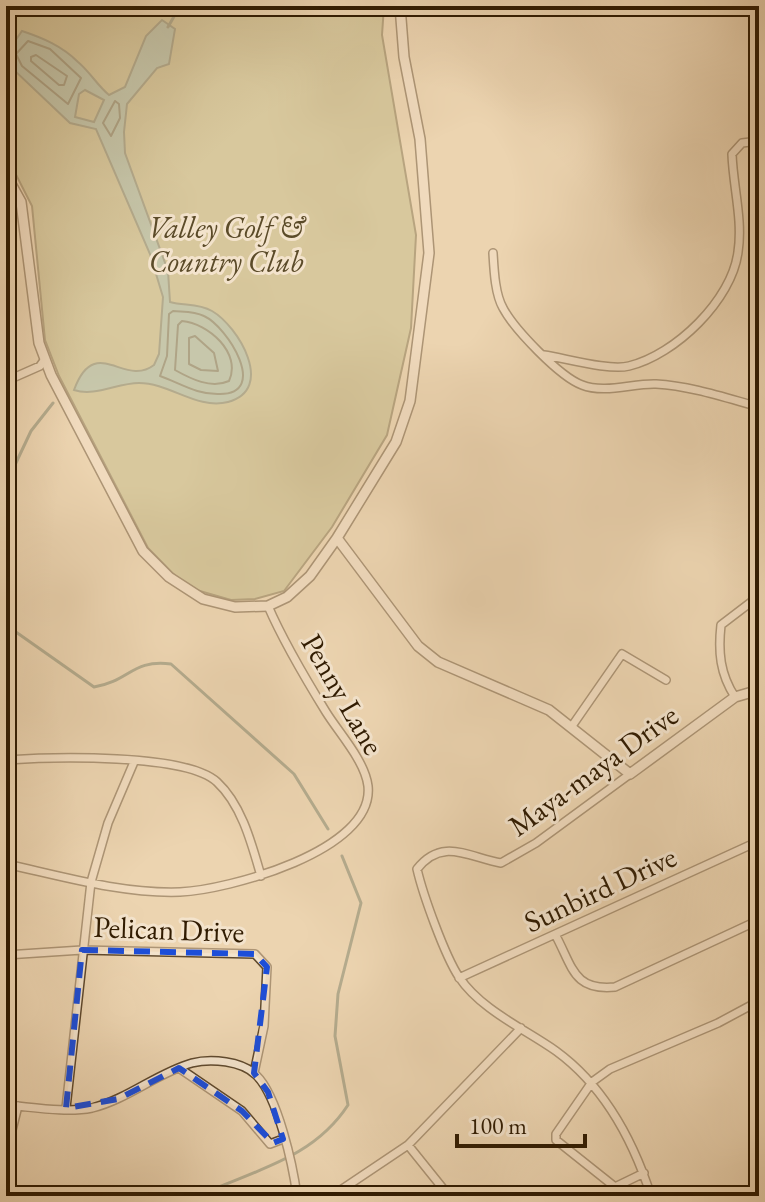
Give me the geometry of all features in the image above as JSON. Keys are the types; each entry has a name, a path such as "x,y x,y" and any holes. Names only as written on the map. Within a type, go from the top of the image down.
{"street":[{"path":"6,175 21,202 39,343 143,551 169,577 203,599 235,607 268,606 287,597 310,576 337,538 396,442 410,401 429,253 420,139 404,57 400,6"},
{"path":"544,355 631,366 672,343 702,321 727,291 738,252 732,154 742,143 759,141"},
{"path":"493,253 502,307 544,355 582,385 600,388 656,384 694,390 759,407"},
{"path":"6,381 40,366 45,359"},
{"path":"337,538 418,646 438,662 522,696 572,726 630,774"},
{"path":"735,697 724,680 718,648 721,625 759,596"},
{"name":"Penny Lane","path":"6,864 91,882 179,892 261,876 337,840 361,809 368,787 358,763 282,638 268,606"},
{"path":"572,726 622,654 666,680"},
{"name":"Maya-maya Drive","path":"651,1196 644,1173 621,1125 592,1082 485,1003 459,978 417,869 426,858 440,851 461,850 501,863 536,843 735,697 759,690"},
{"path":"6,760 154,760 189,767 216,781 234,805 251,840 261,876"},
{"path":"66,1108 91,882 108,823 134,762"},
{"name":"Sunbird Drive","path":"459,978 759,841"},
{"path":"556,936 582,982 593,989 615,987 759,920"},
{"name":"Pelican Drive","path":"6,955 82,950 255,954 267,967 264,1026 254,1073"},
{"path":"644,1173 615,1187 556,1140 556,1134 592,1082 610,1069 759,1001"},
{"path":"332,1196 408,1145 521,1028"},
{"path":"6,1105 89,1109 118,1099 179,1068 209,1061 240,1066 254,1073 268,1092 293,1171 297,1196"},
{"path":"179,1068 242,1111 264,1140 270,1144 284,1141"},
{"path":"6,1154 18,1106"},
{"path":"408,1145 449,1196"},
{"path":"734,1196 757,1191"}],"highlighted area":[{"path":"82,950 255,954 267,967 254,1073 268,1092 283,1139 273,1143 242,1111 179,1068 118,1099 66,1108"}],"green space":[{"name":"Valley Golf & Country Club","path":"6,6 384,6 382,35 416,235 411,328 387,435 332,527 284,591 255,599 231,600 186,587 148,548 59,376 45,340 32,206 6,155"}],"water":[{"path":"162,20 175,29 169,64 157,68 127,104 125,153 168,271 170,302 212,311 232,330 248,357 251,371 249,384 242,395 228,402 194,400 162,387 139,383 90,392 74,390 91,365 101,363 132,371 154,365 159,354 163,297 150,254 96,129 70,123 15,71 6,54 22,31 72,56 109,95 125,87 146,36","holes":["85,90 104,100 94,122 75,117 79,94"]}],"waterway":[{"path":"168,27 180,6"},
{"path":"6,484 31,431 53,403"},
{"path":"6,625 94,687 116,680 139,667 171,664 294,774 328,829"},
{"path":"198,1196 300,1151 334,1123 348,1105 335,1036 338,994 361,903 342,856"}]}
